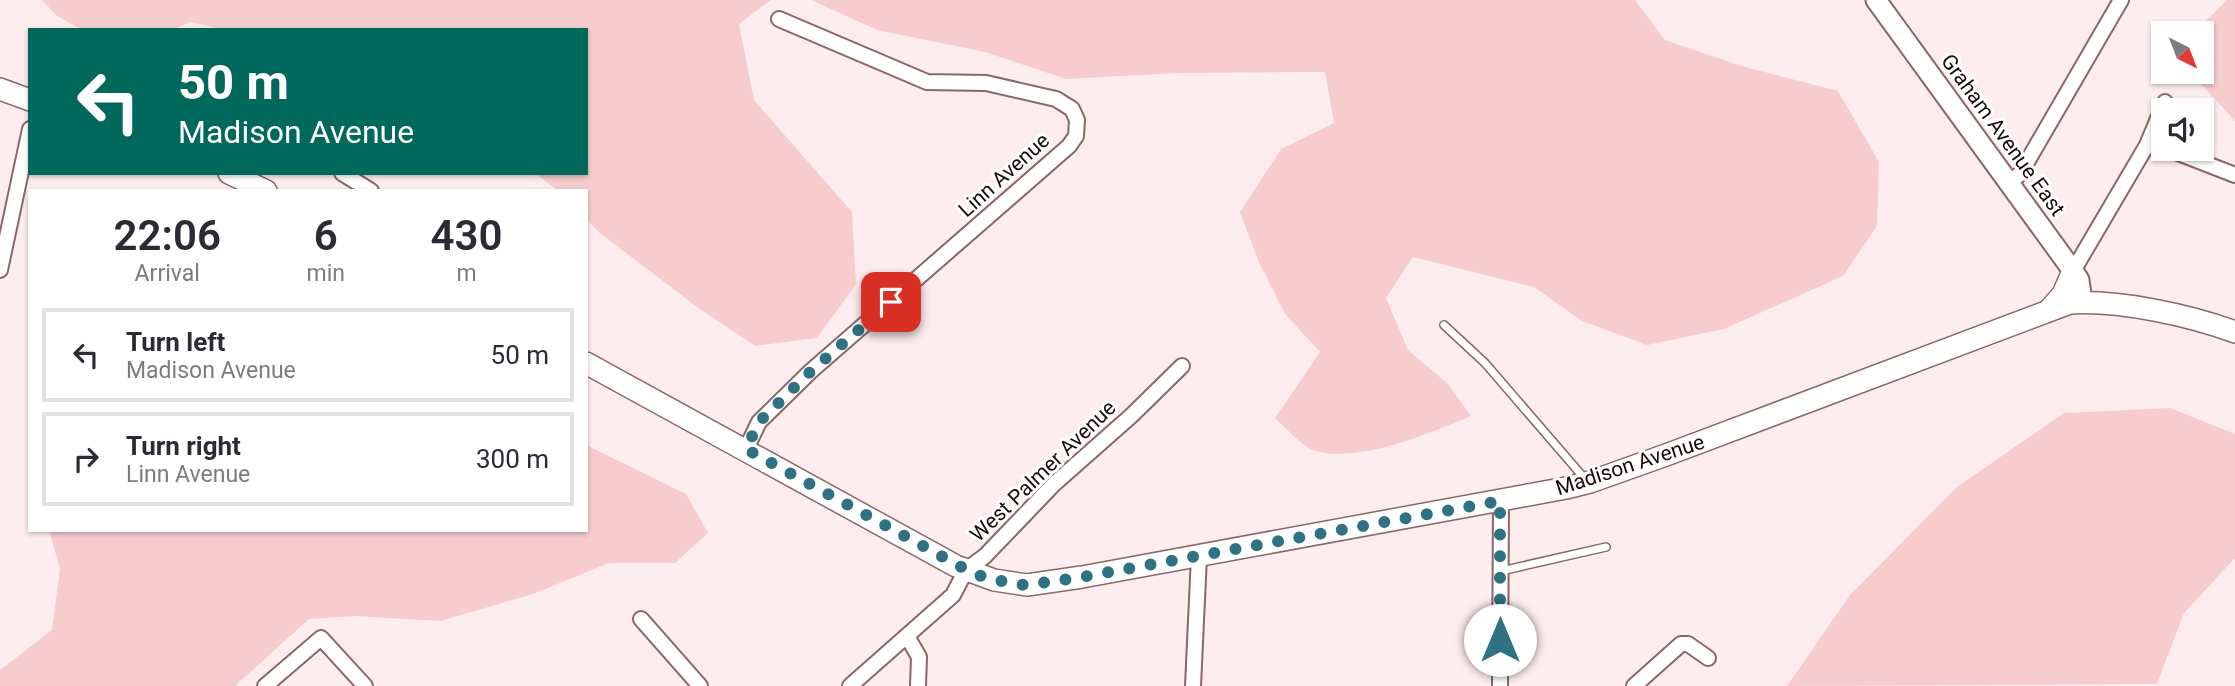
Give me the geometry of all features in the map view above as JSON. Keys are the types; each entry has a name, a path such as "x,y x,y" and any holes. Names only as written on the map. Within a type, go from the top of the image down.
{"main road":[{"path":"0,89 28,99"},
{"path":"233,175 262,189"},
{"path":"2050,309 2063,294 2073,271"},
{"name":"Madison Avenue","path":"588,364 966,570 994,580 1027,585 1199,556 1588,483 2070,303 2106,302 2202,322 2235,332"}],"street":[{"name":"Graham Avenue East","path":"1876,0 2073,271 2079,280 2082,302"},
{"path":"2010,182 2020,174 2121,0"},
{"name":"Linn Avenue","path":"746,449 759,422 811,371 1069,146 1078,127 1072,108 1056,99 986,83 927,82 779,19"},
{"path":"2073,271 2151,135"},
{"path":"0,270 28,138"},
{"path":"2147,145 2151,146"},
{"path":"2199,161 2235,175"},
{"path":"345,175 368,189"},
{"name":"West Palmer Avenue","path":"850,686 953,595 966,570 985,556 1054,484 1131,416 1182,366"},
{"path":"1500,501 1500,686"},
{"path":"1193,686 1199,556"},
{"path":"641,619 700,686"},
{"path":"907,636 919,657 918,686"},
{"path":"265,686 321,638 365,686"},
{"path":"1634,686 1681,644 1688,644 1708,658"}],"lane":[{"path":"1444,325 1485,363 1588,483"},
{"path":"1500,571 1606,547"}],"shaded area":[{"path":"42,0 771,0 739,24 754,100 852,212 856,284 817,338 755,346 697,307 600,233 588,221 588,189 555,189 538,175 588,175 588,28 216,28 191,22 176,28 79,28 57,16"},
{"path":"811,0 1635,0 1665,40 1738,65 1838,91 1879,162 1877,226 1843,276 1724,329 1647,345 1582,321 1534,287 1413,257 1386,298 1408,350 1449,385 1471,416 1393,445 1330,454 1309,448 1275,418 1320,352 1285,314 1258,260 1240,212 1281,149 1334,123 1325,72 1178,73 1066,79 985,52 877,30"},
{"path":"2227,0 2235,0 2235,121 2201,84 2214,84 2214,21 2206,21"},
{"path":"2170,408 2235,434 2235,558 2184,613 2157,684 1787,686 1850,595 1957,487 2064,413"},
{"path":"588,446 686,494 708,533 675,563 609,563 533,594 440,621 354,616 309,619 235,686 0,686 0,670 52,630 60,569 50,532 588,532"}],"route":[{"path":"891,302 811,371 759,422 746,449 956,566 994,580 1027,585 1500,501 1500,640"}]}
